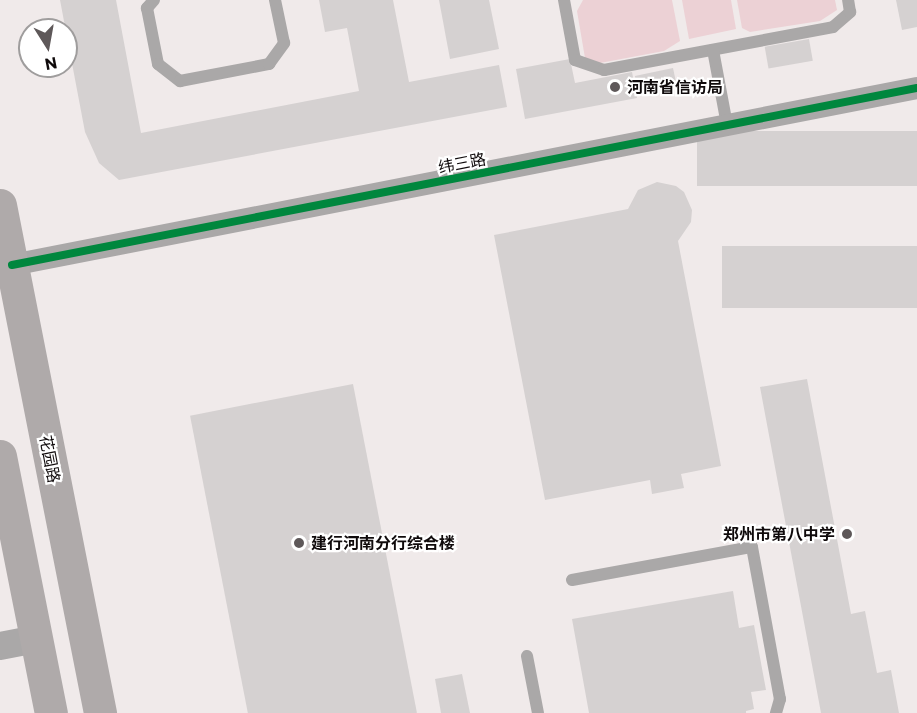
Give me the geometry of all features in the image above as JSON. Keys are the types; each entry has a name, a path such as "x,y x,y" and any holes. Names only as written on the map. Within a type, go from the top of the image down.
{"main road":[{"name":"花园路","path":"0,205 100,713"},
{"path":"0,456 51,713"}],"street":[{"name":"纬三路","path":"12,265 917,88"},
{"path":"0,646 36,639"}],"lane":[{"path":"154,0 147,8 158,64 180,81 269,64 284,43 276,0"},
{"path":"564,0 575,60 604,70 833,27 850,12 848,0"},
{"path":"713,50 727,125"},
{"path":"572,580 752,548 780,699 776,713"},
{"path":"527,657 538,713"}],"shaded area":[{"path":"583,0 672,0 680,41 664,51 600,63 585,58 577,11"},
{"path":"682,0 731,0 736,29 689,39"},
{"path":"737,0 835,0 837,10 820,21 750,32 742,28"}],"building":[{"path":"60,0 116,0 141,133 359,91 347,28 325,32 319,0 393,0 409,82 499,65 507,107 119,180 99,163 85,132 75,78 78,78 78,18 63,18"},
{"path":"439,0 489,0 499,49 450,59"},
{"path":"896,0 917,0 917,27 902,30"},
{"path":"809,39 813,61 769,68 765,47"},
{"path":"570,59 575,83 632,72 637,98 525,119 516,69"},
{"path":"673,68 677,87 639,95 635,76"},
{"path":"697,131 917,131 917,186 697,186"},
{"path":"657,182 676,186 684,192 692,210 691,222 678,241 721,466 681,474 684,488 652,494 650,480 545,500 494,235 628,209 638,190"},
{"path":"722,246 917,246 917,308 722,308"},
{"path":"807,379 851,614 865,611 877,673 891,670 899,713 821,713 760,387"},
{"name":"建行河南分行综合楼","path":"353,384 417,713 248,713 190,416"},
{"path":"733,591 739,628 754,625 766,690 751,692 754,709 746,713 589,713 572,619"},
{"path":"462,674 470,713 441,713 435,679"}],"cycle path":[{"path":"12,265 917,88"}],"place":[{"name":"河南省信访局","path":"615,87"},
{"name":"郑州市第八中学","path":"847,534"},
{"name":"建行河南分行综合楼","path":"299,543"}]}
